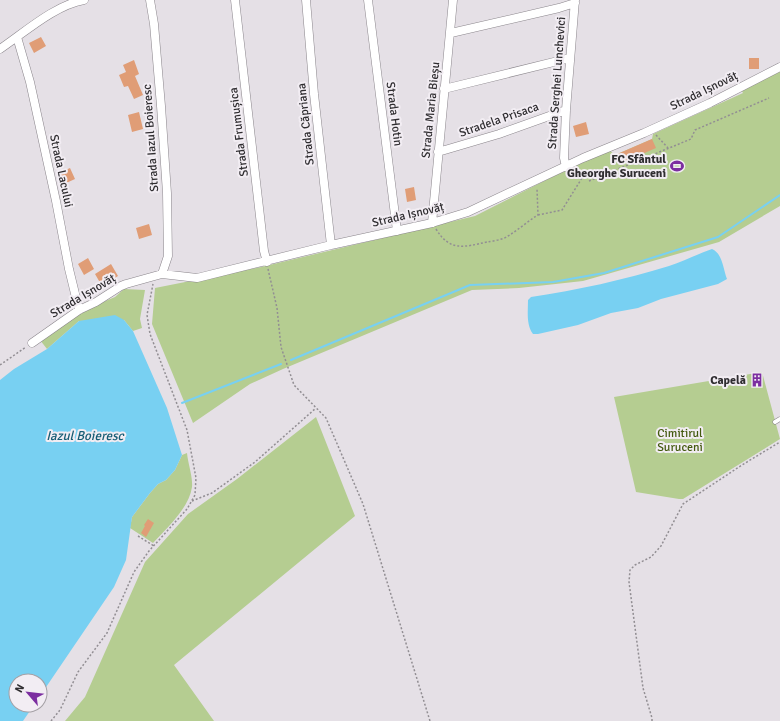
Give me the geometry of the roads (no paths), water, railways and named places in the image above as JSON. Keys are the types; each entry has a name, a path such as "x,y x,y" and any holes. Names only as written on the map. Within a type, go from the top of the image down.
{"street":[{"path":"0,49 55,11 69,4 84,0"},
{"name":"Strada Iazul Boieresc","path":"150,0 154,24 167,193 168,256 162,274"},
{"name":"Strada Frumușica","path":"235,0 264,251 267,262"},
{"name":"Strada Căpriana","path":"306,0 314,94 331,245"},
{"name":"Strada Hotin","path":"368,0 397,231"},
{"name":"Strada Maria Bieșu","path":"432,223 454,0"},
{"path":"451,33 559,8 575,2"},
{"name":"Strada Serghei Lunchevici","path":"566,167 564,158 566,110 575,2"},
{"name":"Strada Lacului","path":"17,37 30,82 79,310"},
{"path":"444,90 570,58"},
{"name":"Strada Ișnovăț","path":"32,343 79,310 96,302 121,286 162,274 197,278 267,262 331,245 432,223 468,212 644,133 710,102 780,66"},
{"name":"Stradela Prisaca","path":"438,152 499,134 566,110"}],"lane":[{"path":"775,422 780,419"}],"water":[{"path":"712,249 716,251 721,258 727,279 718,284 661,299 638,308 611,313 578,325 538,334 533,334 529,326 528,300 531,297 583,288 635,276 669,266"},
{"name":"Iazul Boieresc","path":"115,315 124,320 133,331 167,408 182,455 175,470 166,480 158,484 132,517 126,560 114,587 48,684 48,673 8,673 8,713 28,713 23,721 0,721 0,380 14,369 47,349 79,321"}],"waterway":[{"path":"291,360 470,285 553,282 604,273 718,237 780,195"},
{"path":"182,403 281,364"}],"place":[{"name":"FC Sfântul Gheorghe Suruceni","path":"677,166"},
{"name":"Capelă","path":"757,380"}],"park label":[{"name":"Cimitirul Suruceni","path":"680,440"}]}
